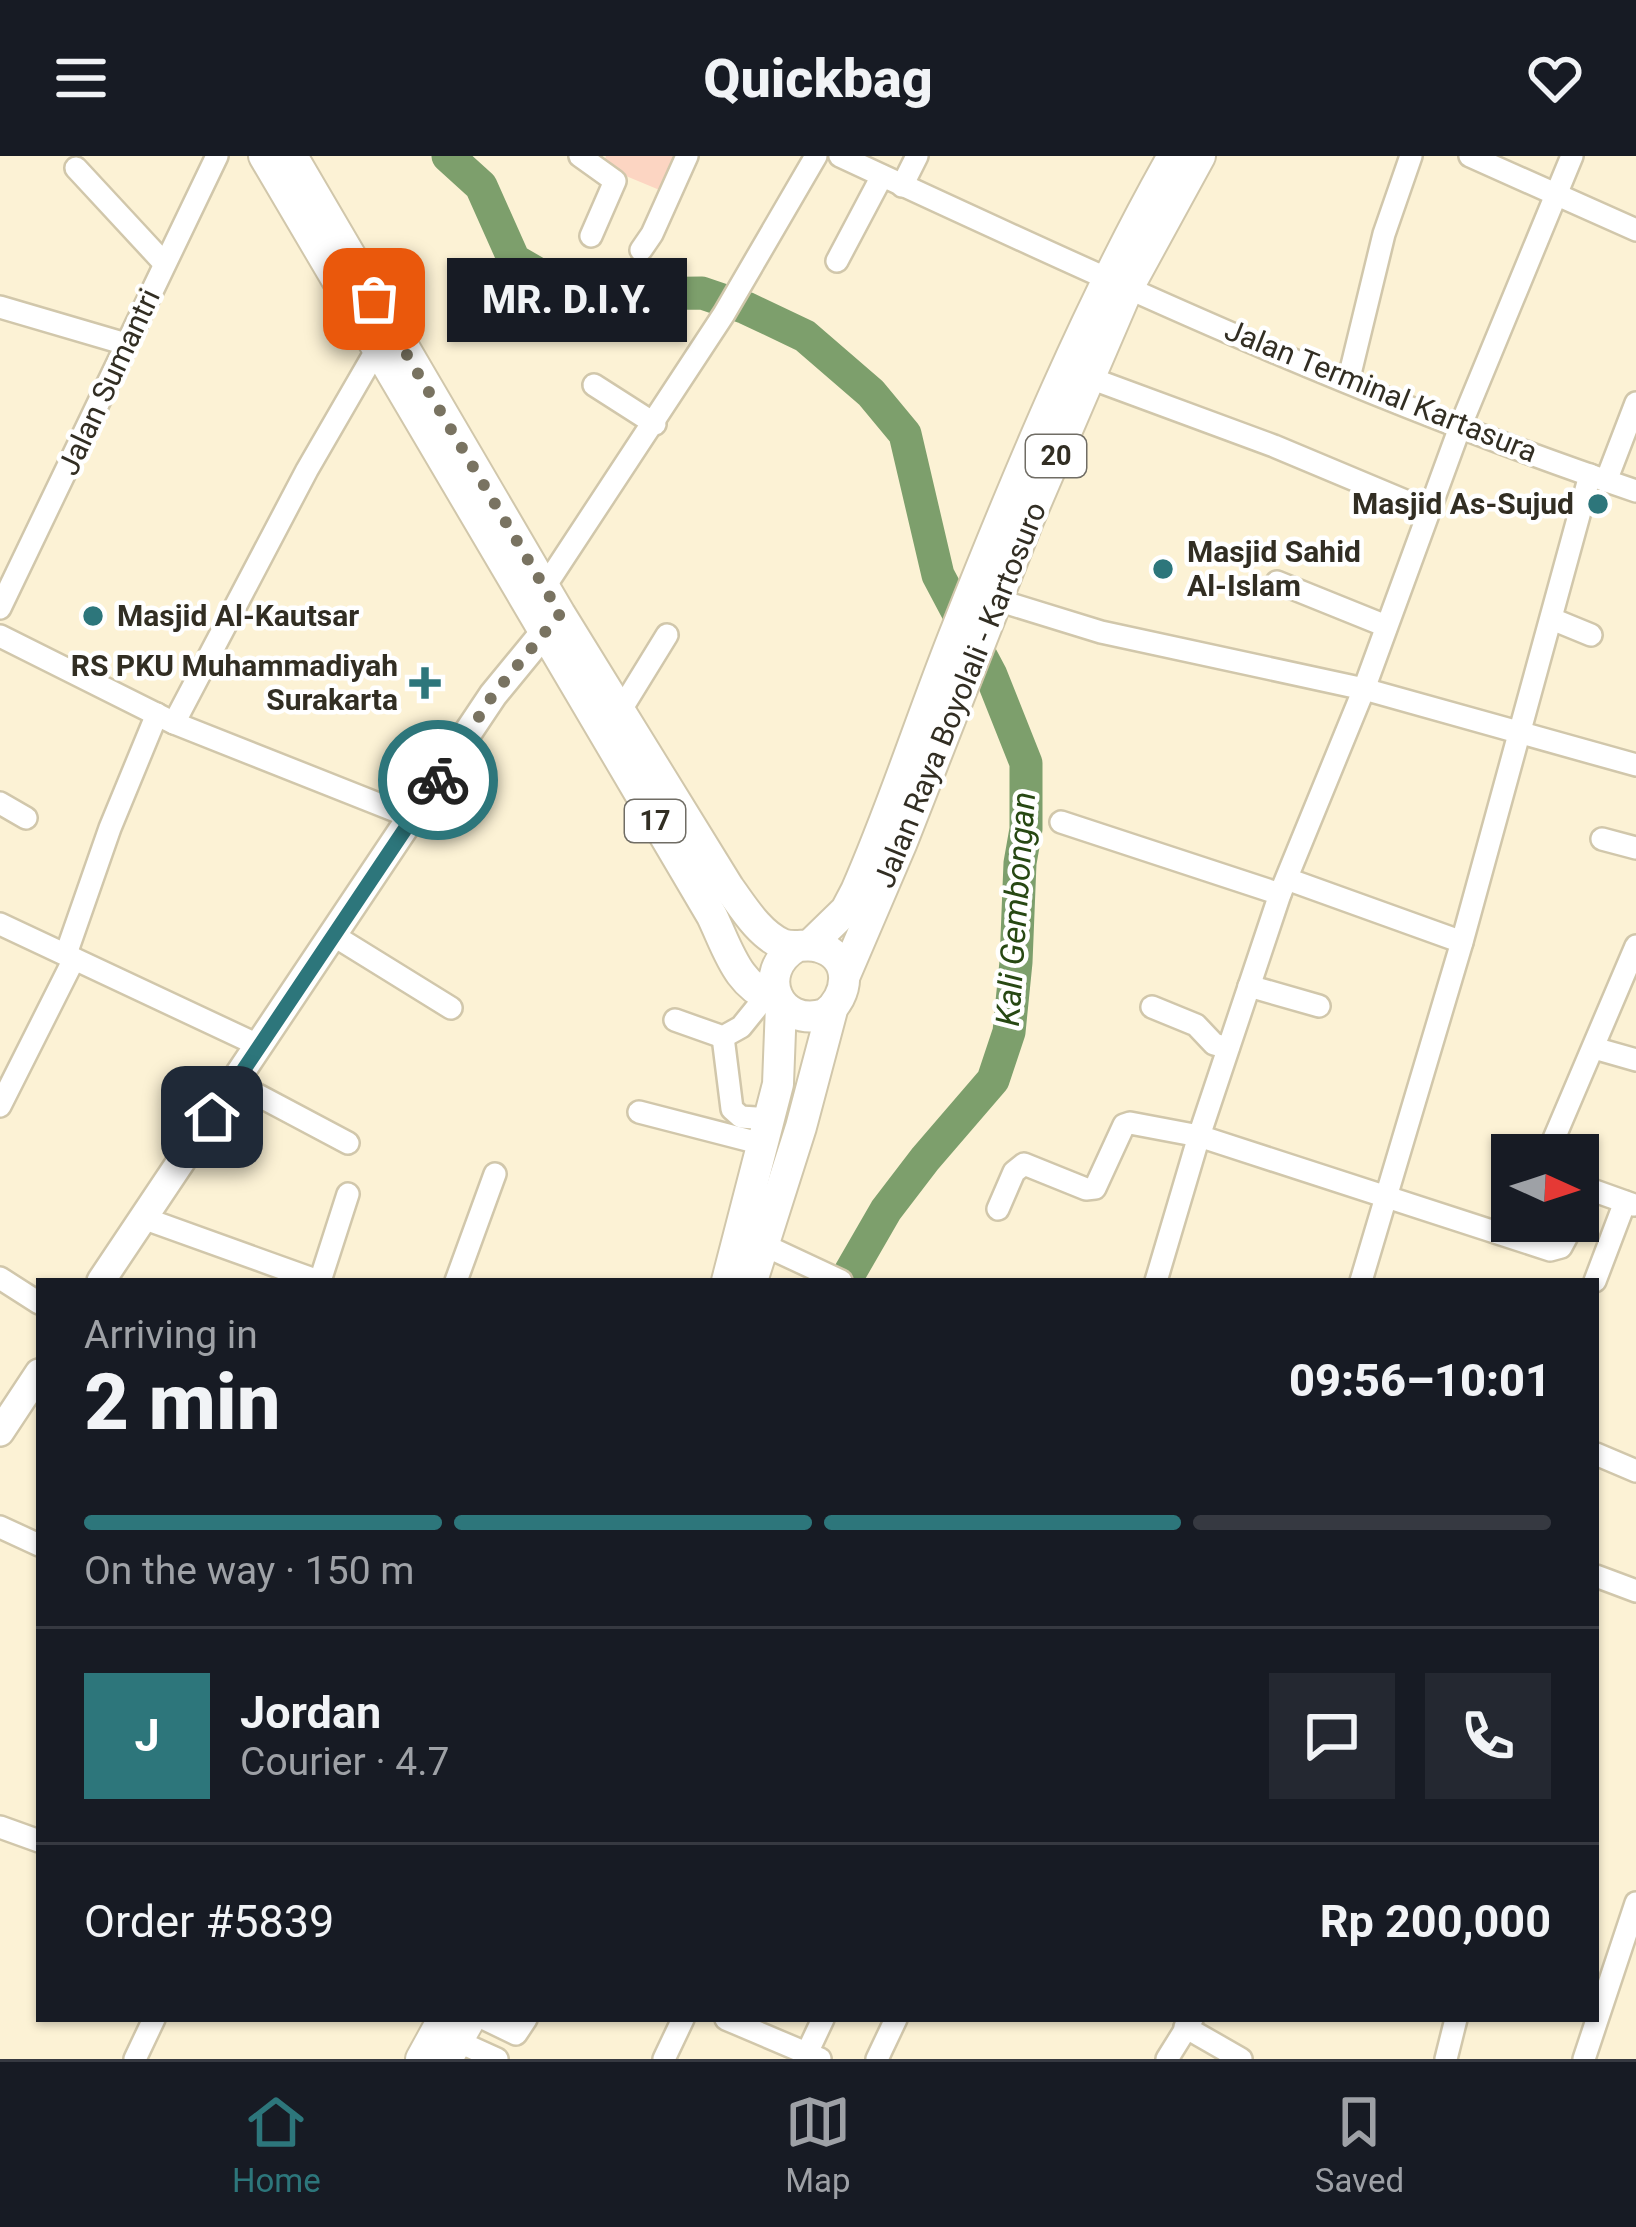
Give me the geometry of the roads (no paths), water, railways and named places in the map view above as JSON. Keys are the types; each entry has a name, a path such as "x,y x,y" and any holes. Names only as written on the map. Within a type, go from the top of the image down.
{"highway":[{"name":"17","path":"264,156 490,540 620,712 729,888 766,933 781,944 824,948 835,956 845,975"},
{"name":"17","path":"292,156 496,506 544,610 741,975 748,987 775,1000"},
{"name":"Jalan Raya Boyolali - Kartosuro","path":"803,946 846,910 856,891 1173,156"},
{"name":"Jalan Raya Boyolali - Kartosuro","path":"845,975 972,661 978,611 1090,378 1118,282 1200,156"},
{"path":"728,1278 778,1084 775,969 780,960 803,946"},
{"path":"753,1278 832,1010 843,994 845,975"},
{"path":"775,1000 802,1018 832,1010"},
{"path":"421,2059 454,2034"}],"main road":[{"path":"103,1278 493,695 544,610"},
{"path":"0,1432 36,1378"}],"street":[{"name":"Jalan Sumantri","path":"0,608 217,156"},
{"path":"580,156 615,181 591,236"},
{"path":"641,250 687,156"},
{"path":"544,610 816,156"},
{"name":"Jalan Terminal Kartasura","path":"840,156 1348,382 1636,491"},
{"path":"837,261 892,181 917,156"},
{"path":"1348,382 1384,234 1412,156"},
{"path":"1157,1278 1283,886 1364,689 1460,427 1572,156"},
{"path":"1485,159 1636,230"},
{"path":"76,168 164,263"},
{"path":"0,307 126,344"},
{"path":"0,1106 70,956 110,828 165,718 377,349"},
{"path":"1090,378 1274,446 1429,511"},
{"path":"593,385 655,424"},
{"path":"1362,1278 1552,619 1598,478 1636,404"},
{"path":"1276,582 1386,626"},
{"path":"978,611 1101,632 1364,689 1636,766"},
{"path":"1552,619 1592,635"},
{"path":"620,712 667,635"},
{"path":"0,636 165,718 411,817"},
{"path":"0,803 26,818"},
{"path":"1061,822 1462,942"},
{"path":"1602,839 1636,848"},
{"path":"0,924 260,1046"},
{"path":"333,935 451,1008"},
{"path":"1556,1134 1636,946"},
{"path":"1249,986 1319,1006"},
{"path":"675,1020 723,1037 775,1000"},
{"path":"1152,1007 1196,1024 1214,1044 1228,1048"},
{"path":"723,1037 732,1109 766,1132"},
{"path":"1594,1048 1636,1060"},
{"path":"235,1083 348,1143"},
{"path":"639,1112 766,1132"},
{"path":"998,1208 1011,1176 1022,1164 1095,1188 1128,1123 1199,1136 1491,1230"},
{"path":"457,1278 495,1174"},
{"path":"1595,1278 1630,1204 1599,1193"},
{"path":"320,1278 348,1194"},
{"path":"143,1218 311,1278"},
{"path":"1527,1242 1552,1250 1564,1242"},
{"path":"764,1245 835,1278"},
{"path":"0,1278 36,1301"},
{"path":"1599,1455 1636,1471"},
{"path":"0,1527 36,1544"},
{"path":"1599,1577 1636,1591"},
{"path":"0,1827 36,1840"},
{"path":"1599,2014 1636,1903"},
{"path":"135,2059 153,2022"},
{"path":"492,2022 516,2033 524,2022"},
{"path":"664,2059 682,2022"},
{"path":"733,2022 814,2056 822,2022"},
{"path":"877,2059 895,2022"},
{"path":"1446,2059 1455,2022"},
{"path":"1584,2059 1596,2022"},
{"path":"1167,2059 1188,2023 1241,2059"},
{"path":"454,2034 497,2059"}],"waterway":[{"name":"Kali Gembongan","path":"448,156 481,186 514,260 545,278 622,294 702,293 746,308 805,336 871,393 905,434 938,575 991,675 1026,763 1026,829 1009,1032 993,1080 886,1210 847,1278"}],"place":[{"name":"MR. D.I.Y.","path":"374,299"},
{"name":"Masjid As-Sujud","path":"1598,504"},
{"name":"Masjid Sahid Al-Islam","path":"1163,569"},
{"name":"Masjid Al-Kautsar","path":"93,616"},
{"name":"RS PKU Muhammadiyah Surakarta","path":"425,683"}]}
